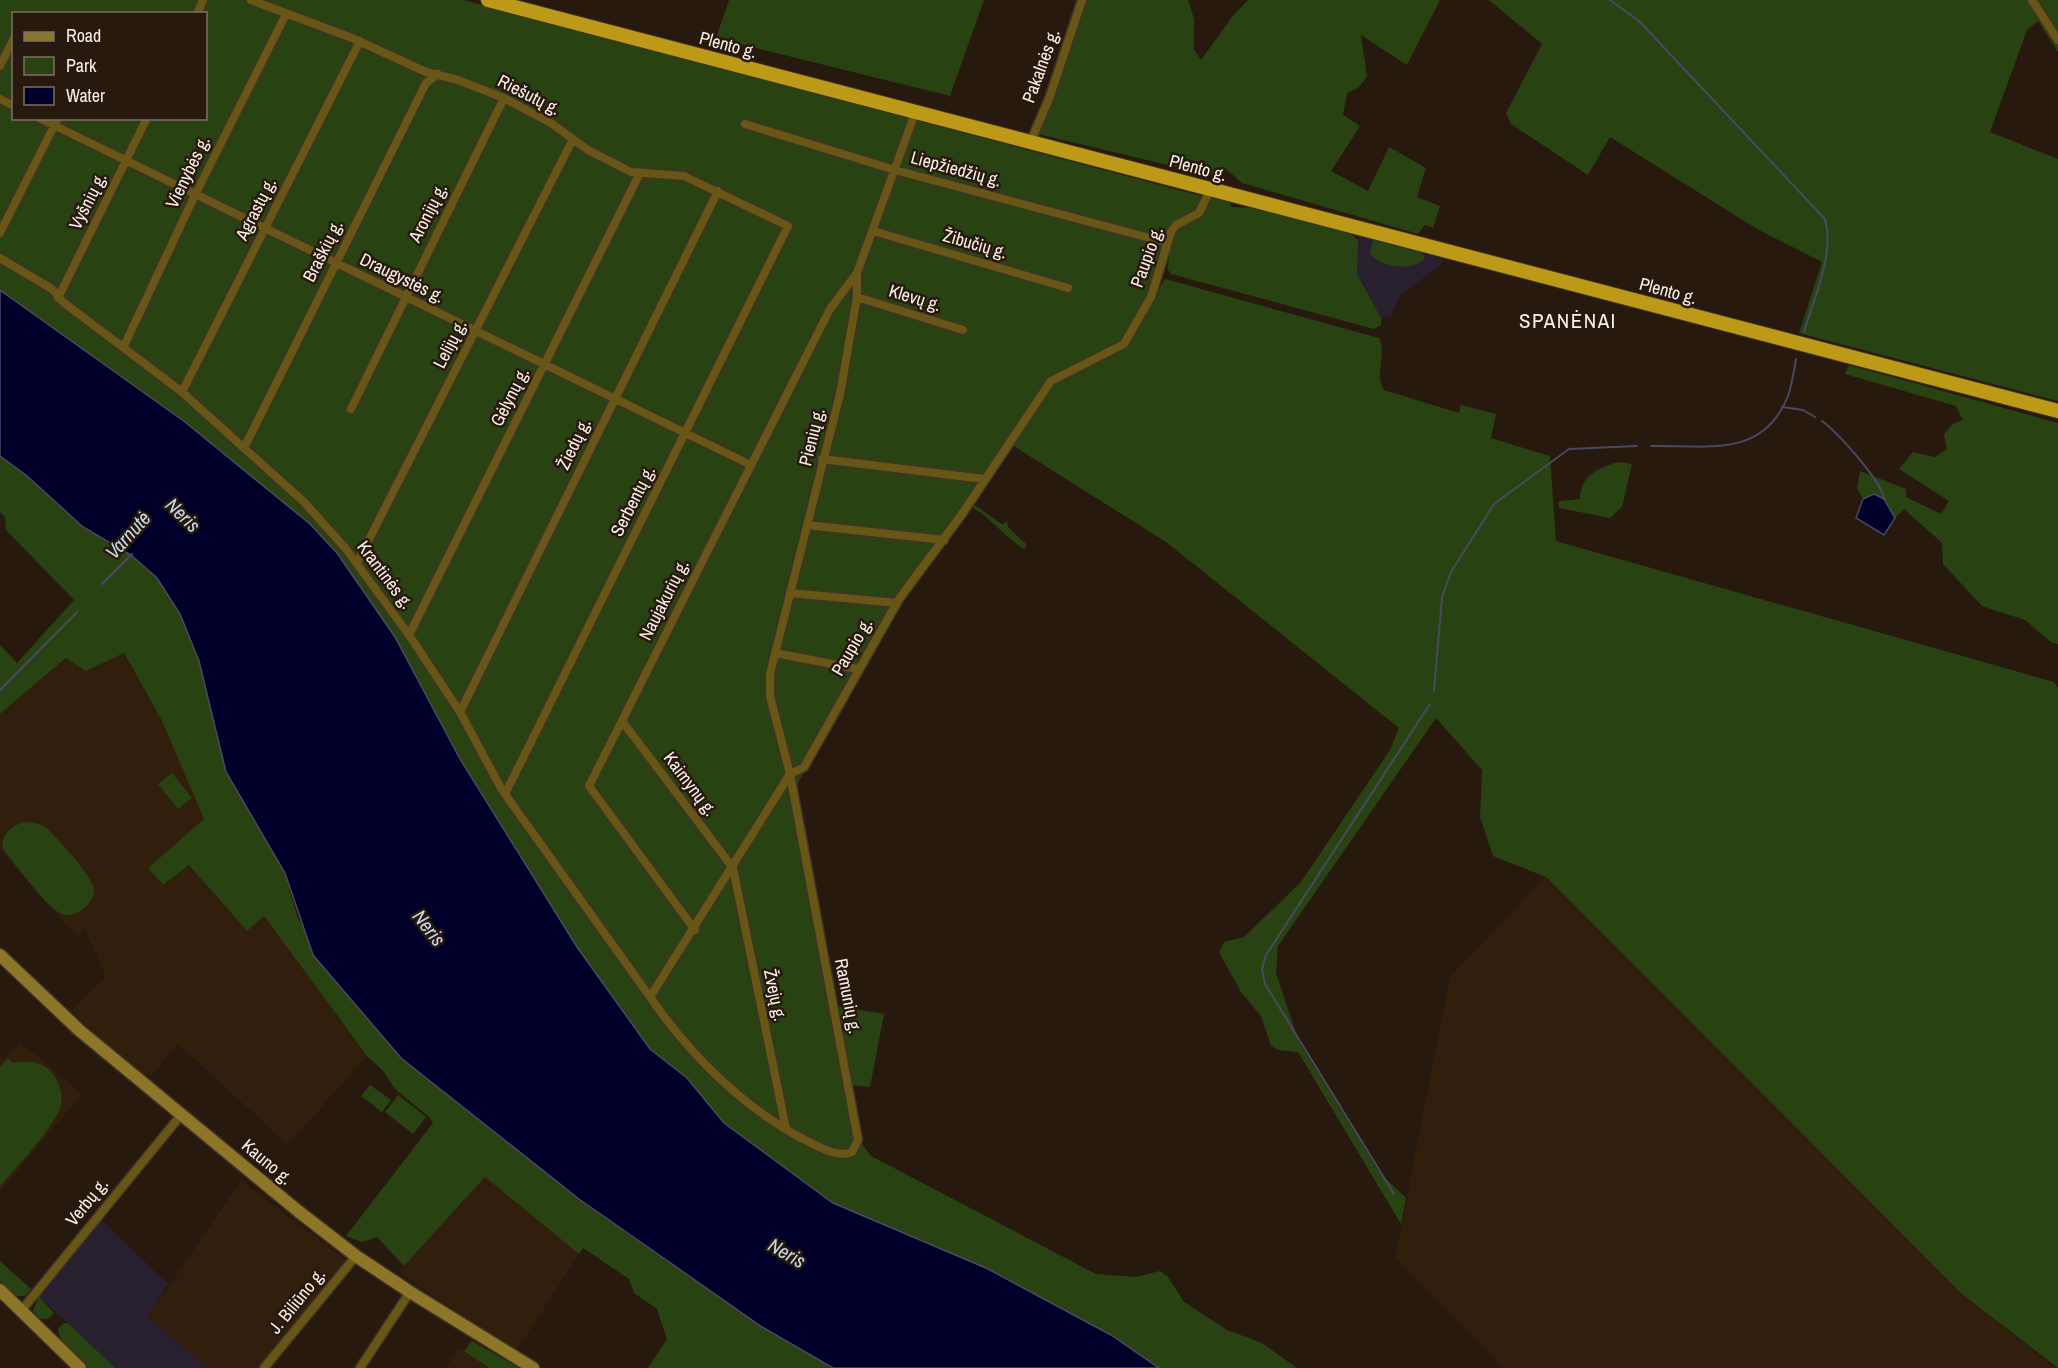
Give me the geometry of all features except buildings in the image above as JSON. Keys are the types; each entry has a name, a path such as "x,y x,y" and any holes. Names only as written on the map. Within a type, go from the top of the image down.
{"highway":[{"name":"Plento g.","path":"488,0 2058,411"}],"main road":[{"name":"Kauno g.","path":"0,955 79,1030 356,1256 533,1368"},
{"path":"0,1290 80,1368"}],"street":[{"name":"Riešutų g.","path":"251,0 360,41 426,72 438,74 504,98 551,123 573,140 612,163 640,173 684,176 786,224"},
{"name":"Pakalnės g.","path":"1030,143 1049,99 1082,0"},
{"path":"2032,0 2058,40"},
{"name":"Vienybės g.","path":"124,346 195,195 286,14"},
{"name":"Agrastų g.","path":"182,392 360,41"},
{"path":"0,66 12,42"},
{"name":"Braškių g.","path":"244,448 426,83 438,74"},
{"name":"Aronijų g.","path":"351,409 504,98"},
{"name":"Pienių g.","path":"790,774 770,696 770,674 840,394 857,297 857,273 915,113"},
{"name":"Vyšnių g.","path":"58,298 146,120"},
{"path":"0,233 56,122"},
{"name":"Draugystės g.","path":"56,122 334,264 614,401 751,465"},
{"name":"Liepžiedžių g.","path":"745,124 895,170 1161,241"},
{"name":"Lelijų g.","path":"357,563 573,140"},
{"name":"Gėlynų g.","path":"409,635 640,173"},
{"name":"Paupio g.","path":"650,997 695,930 790,774 804,766 897,603 944,540 1051,381 1124,344 1151,297 1171,232 1181,221 1200,213 1210,190"},
{"name":"Žiedų g.","path":"460,712 718,191"},
{"name":"Serbentų g.","path":"505,794 786,233 788,226 786,224"},
{"name":"Žibučių g.","path":"873,231 1068,288"},
{"name":"Krantinės g.","path":"0,258 51,289 58,298 182,392 305,503 357,563 409,635 460,712 505,794 650,997"},
{"name":"Naujakurių g.","path":"695,930 589,786 830,309 857,273"},
{"name":"Klevų g.","path":"857,297 963,330"},
{"path":"822,459 984,479"},
{"path":"807,525 944,540"},
{"path":"790,593 897,603"},
{"path":"775,653 858,669"},
{"name":"Kaimynų g.","path":"622,721 733,868"},
{"name":"Ramunių g.","path":"786,1129 840,1154 852,1152 858,1140 790,774"},
{"name":"Žvejų g.","path":"733,868 786,1129"},
{"path":"650,997 690,1048 735,1092 786,1129"},
{"name":"Verbų g.","path":"21,1311 181,1115"},
{"name":"J. Biliūno g.","path":"264,1368 356,1256"},
{"path":"360,1368 410,1292"}],"shaded area":[{"path":"1360,234 1443,259 1439,266 1400,296 1391,316 1381,318 1357,274 1356,247"},
{"path":"123,653 162,721 205,819 148,868 163,885 189,864 247,931 264,916 367,1056 288,1145 178,1044 152,1075 140,1074 70,1011 106,977 85,930 77,937 0,850 0,714 67,658 86,671"},
{"path":"1545,877 1963,1295 2056,1368 1503,1368 1395,1258 1450,977"},
{"path":"20,1042 82,1094 0,1192 0,1056 4,1059"},
{"path":"485,1177 579,1254 515,1353 399,1272"},
{"path":"241,1180 347,1261 261,1368 209,1368 148,1317"},
{"path":"100,1219 168,1284 148,1317 209,1368 115,1368 39,1296"},
{"path":"458,1348 464,1351 489,1368 446,1368"}],"green space":[{"path":"0,0 463,0 1205,197 1208,204 1212,198 1229,201 1232,207 1255,208 1351,234 1358,240 1357,274 1381,318 1381,325 1374,329 1171,274 1167,269 1170,256 1152,301 1165,279 1379,338 1382,351 1380,378 1384,390 1459,413 1461,405 1496,414 1491,438 1550,456 1556,541 2054,682 2058,688 2058,1368 1963,1295 1546,877 1493,856 1480,817 1482,770 1436,718 1278,946 1276,973 1299,1042 1379,1172 1406,1198 1401,1224 1298,1052 1279,1050 1271,1046 1261,1016 1241,992 1219,952 1224,942 1244,937 1301,882 1390,750 1399,728 1166,542 1012,445 973,504 1003,525 1006,521 1009,528 1027,545 1024,549 971,507 916,581 855,681 797,785 836,1006 884,1014 870,1087 851,1085 862,1144 871,1156 1096,1274 1135,1277 1160,1271 1168,1277 1184,1302 1227,1330 1262,1343 1297,1368 1159,1368 1111,1335 986,1268 832,1203 724,1123 687,1078 650,1049 577,947 460,759 395,637 337,553 310,524 185,422 0,290"},
{"path":"729,0 984,0 950,96 716,38"},
{"path":"1080,0 1188,0 1194,19 1194,50 1201,60 1232,17 1248,0 1440,0 1407,65 1361,35 1367,77 1358,88 1347,93 1343,115 1360,126 1331,171 1368,191 1389,147 1426,168 1417,197 1440,206 1433,228 1425,225 1418,234 1242,183 1227,170 1214,176 1038,134 1035,130"},
{"path":"1489,0 2058,0 2058,52 2038,21 2027,30 1990,132 2058,159 2058,401 1799,333 1822,262 1757,229 1610,137 1588,175 1511,124 1506,113 1542,44"},
{"path":"1373,240 1422,253 1425,257 1414,265 1388,265 1374,258 1370,253"},
{"path":"1849,365 2058,423 2058,644 2051,642 2025,620 1982,606 1943,564 1942,543 1904,509 1895,518 1884,499 1874,494 1863,499 1857,488 1860,471 1906,489 1906,497 1941,514 1949,501 1899,469 1913,452 1935,457 1947,449 1944,434 1953,424 1963,420 1956,406 1845,374"},
{"path":"0,456 26,475 83,527 131,555 157,578 180,614 199,661 226,772 285,874 298,919 401,1058 629,1235 762,1327 833,1368 648,1368 667,1339 657,1309 634,1293 629,1279 583,1248 579,1254 485,1177 404,1266 377,1237 362,1242 346,1236 433,1123 429,1117 395,1089 383,1071 367,1056 264,916 247,931 189,865 163,885 148,868 204,819 162,721 124,653 86,671 66,658 0,714 0,645 17,663 74,600 6,530 5,517 0,512"},
{"path":"1619,462 1632,464 1622,507 1610,518 1559,508 1560,501 1580,499 1583,484 1592,474"},
{"path":"172,773 192,798 178,809 158,784"},
{"path":"23,822 43,825 81,866 94,889 91,900 82,910 70,915 58,912 38,892 3,849 3,839 7,832"},
{"path":"8,1058 13,1063 34,1062 44,1066 57,1081 62,1098 60,1108 50,1127 0,1187 0,1067"},
{"path":"370,1085 391,1100 382,1112 361,1096"},
{"path":"398,1095 426,1117 413,1134 385,1112"},
{"path":"0,1261 31,1289 25,1296 16,1296 0,1281"},
{"path":"39,1296 54,1313 48,1319 39,1318 33,1311"},
{"path":"64,1323 68,1323 115,1368 87,1368 61,1342 58,1329"},
{"path":"472,1341 519,1368 489,1368 464,1351"}],"water":[{"name":"Neris","path":"0,290 185,422 310,524 337,553 395,637 460,759 577,947 650,1049 687,1078 724,1123 833,1203 986,1268 1111,1335 1159,1368 833,1368 762,1327 579,1199 401,1058 313,955 285,873 226,772 199,661 180,614 157,578 131,555 83,527 26,475 0,456"},
{"path":"1874,494 1884,499 1895,518 1884,535 1856,518 1863,499"}],"waterway":[{"path":"1610,0 1639,21 1825,219 1827,232 1825,261 1804,332"},
{"path":"1651,446 1731,444 1748,439 1764,430 1777,416 1788,396 1796,359"},
{"path":"1782,407 1803,410 1815,417"},
{"path":"1822,421 1848,446 1867,469 1884,499"},
{"path":"1434,691 1442,597 1451,572 1494,504 1569,449 1637,446"},
{"name":"Varnutė","path":"102,584 132,554"},
{"name":"Varnutė","path":"0,690 77,612"},
{"path":"1394,1194 1265,984 1262,969 1266,955 1430,704"}],"district":[{"name":"SPANĖNAI","path":"1568,321"}]}
